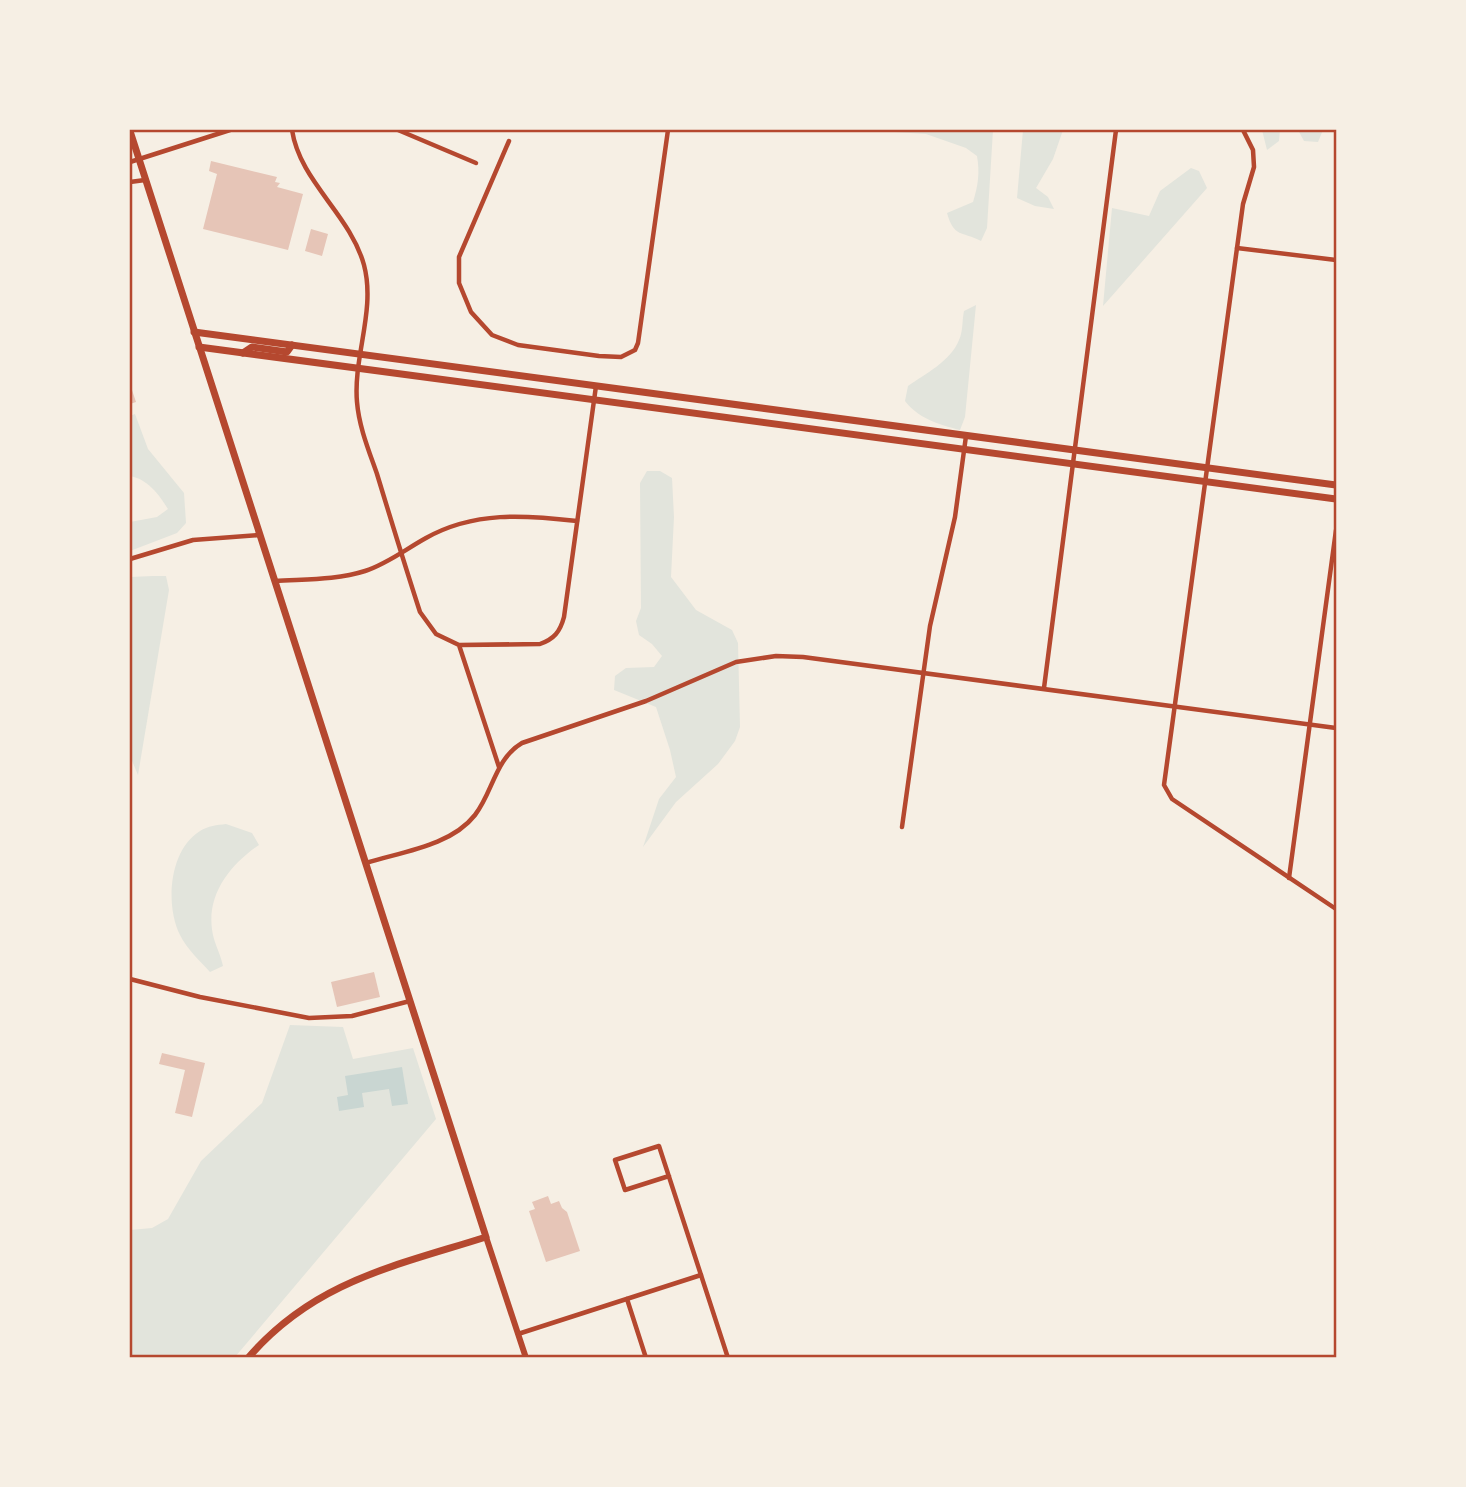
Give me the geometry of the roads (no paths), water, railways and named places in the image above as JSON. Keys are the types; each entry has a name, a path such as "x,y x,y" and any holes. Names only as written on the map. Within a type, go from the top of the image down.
{"main road":[{"path":"130,131 526,1357"},
{"path":"194,332 1336,485"},
{"path":"243,353 252,348 287,352 292,345"},
{"path":"199,347 1336,499"},
{"path":"248,1357 285,1320 323,1294 394,1266 486,1237"}],"street":[{"path":"130,162 230,130"},
{"path":"292,130 303,165 347,226 365,267 367,300 358,369 357,405 420,612 436,634 459,645 540,644 555,635 564,617 596,386"},
{"path":"398,130 476,163"},
{"path":"509,141 459,257 458,283 463,299 481,326 506,342 621,357 635,350 638,343 668,130"},
{"path":"1044,688 1116,130"},
{"path":"1243,130 1253,150 1252,178 1243,204 1164,779 1166,791 1172,799 1336,909"},
{"path":"130,182 145,180"},
{"path":"1237,248 1336,260"},
{"path":"902,827 932,613 954,517 967,435"},
{"path":"275,581 353,574 381,565 448,528 485,518 527,515 577,521"},
{"path":"1289,878 1336,530"},
{"path":"130,559 193,540 259,535"},
{"path":"459,645 499,767"},
{"path":"366,863 439,840 460,830 481,807 507,755 522,743 646,701 744,660 776,656 803,657 1336,727"},
{"path":"130,979 200,997 309,1018 361,1014 411,1001"},
{"path":"669,1176 625,1190 615,1160 659,1146 669,1176 701,1275 727,1357"},
{"path":"518,1334 701,1275"},
{"path":"627,1299 646,1357"}]}
